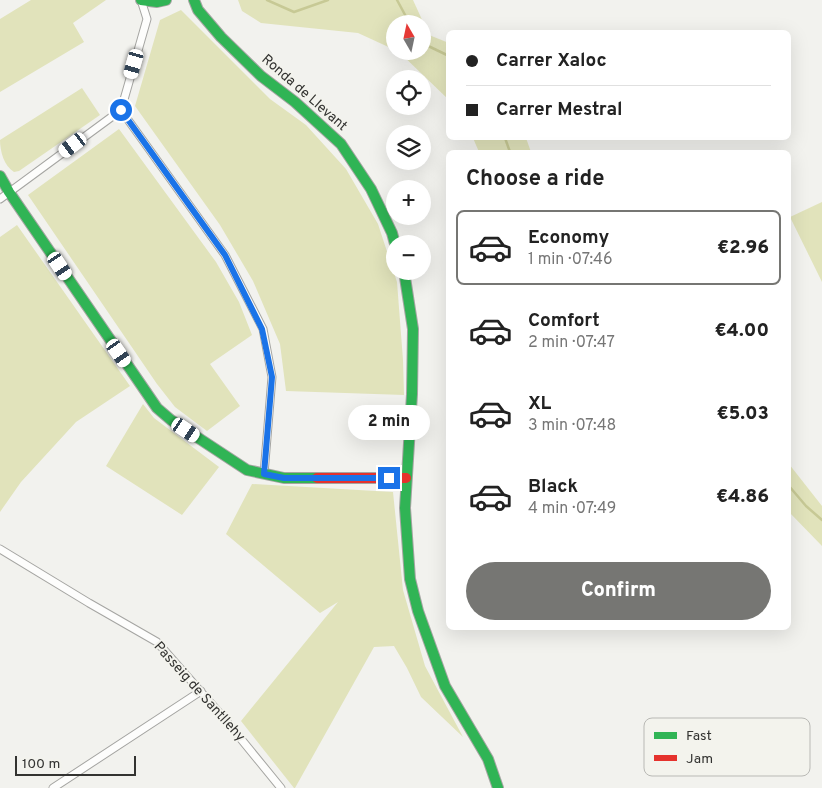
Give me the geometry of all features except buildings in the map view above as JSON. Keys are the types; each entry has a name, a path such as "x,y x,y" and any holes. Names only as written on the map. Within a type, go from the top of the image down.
{"main road":[{"path":"141,0 157,2 166,0"},
{"name":"Ronda de Llevant","path":"194,0 198,10 221,37 261,76 295,102 341,144 371,188 393,235"},
{"path":"0,176 4,196 157,408 171,420 247,470 284,478 406,478"},
{"path":"405,280 413,329 412,394 404,508 410,579 418,611 446,686 488,760 498,788"}],"street":[{"path":"4,196 121,110 147,19 141,0"},
{"path":"121,110 225,255 262,329 272,377 264,474"},
{"name":"Passeig de Santllehy","path":"0,550 88,603 158,642 281,788"},
{"path":"53,788 201,691"}],"green space":[{"path":"31,0 106,0 73,23 84,42 0,92 0,19"},
{"path":"238,0 413,0 420,15 386,15 386,46 358,33 261,23 242,11"},
{"path":"181,10 270,99 306,125 346,169 378,224 386,248 386,280 396,280 397,282 404,395 286,391 280,344 253,281 220,225 135,106 160,20"},
{"path":"431,36 446,42 446,97 431,83 431,70 418,70 407,60 431,60"},
{"path":"82,88 100,115 19,171 14,172 3,158 0,140"},
{"path":"119,129 216,262 239,302 252,335 210,364 240,406 207,431 175,407 157,384 28,195"},
{"path":"474,140 527,140 530,150 478,150"},
{"path":"822,202 822,282 791,219 791,217"},
{"path":"17,225 130,386 76,422 21,482 0,512 0,237"},
{"path":"143,404 154,418 219,467 182,515 106,466"},
{"path":"791,467 822,506 822,546 791,514"},
{"path":"252,484 393,492 403,590 425,666 463,737 421,697 394,646 374,647 294,788 241,721 338,602 320,613 226,534"}],"waterway":[{"path":"267,0 294,12 328,0"},
{"path":"397,0 405,15"},
{"path":"431,47 446,55"},
{"path":"506,140 509,150"},
{"path":"791,488 806,506 822,520"}],"traffic: fast":[{"path":"141,0 157,2 166,0"},
{"path":"194,0 198,10 221,37 261,76 295,102 341,144 371,189 393,235"},
{"path":"0,176 9,192 157,408 171,420 247,470 284,478 317,478"},
{"path":"405,280 413,329 412,394 405,508 410,579 418,611 445,686 488,759 498,788"}],"traffic: jam":[{"path":"317,478 406,478"}],"route":[{"path":"121,110 225,255 262,329 272,377 264,474 284,478 389,478"}]}
